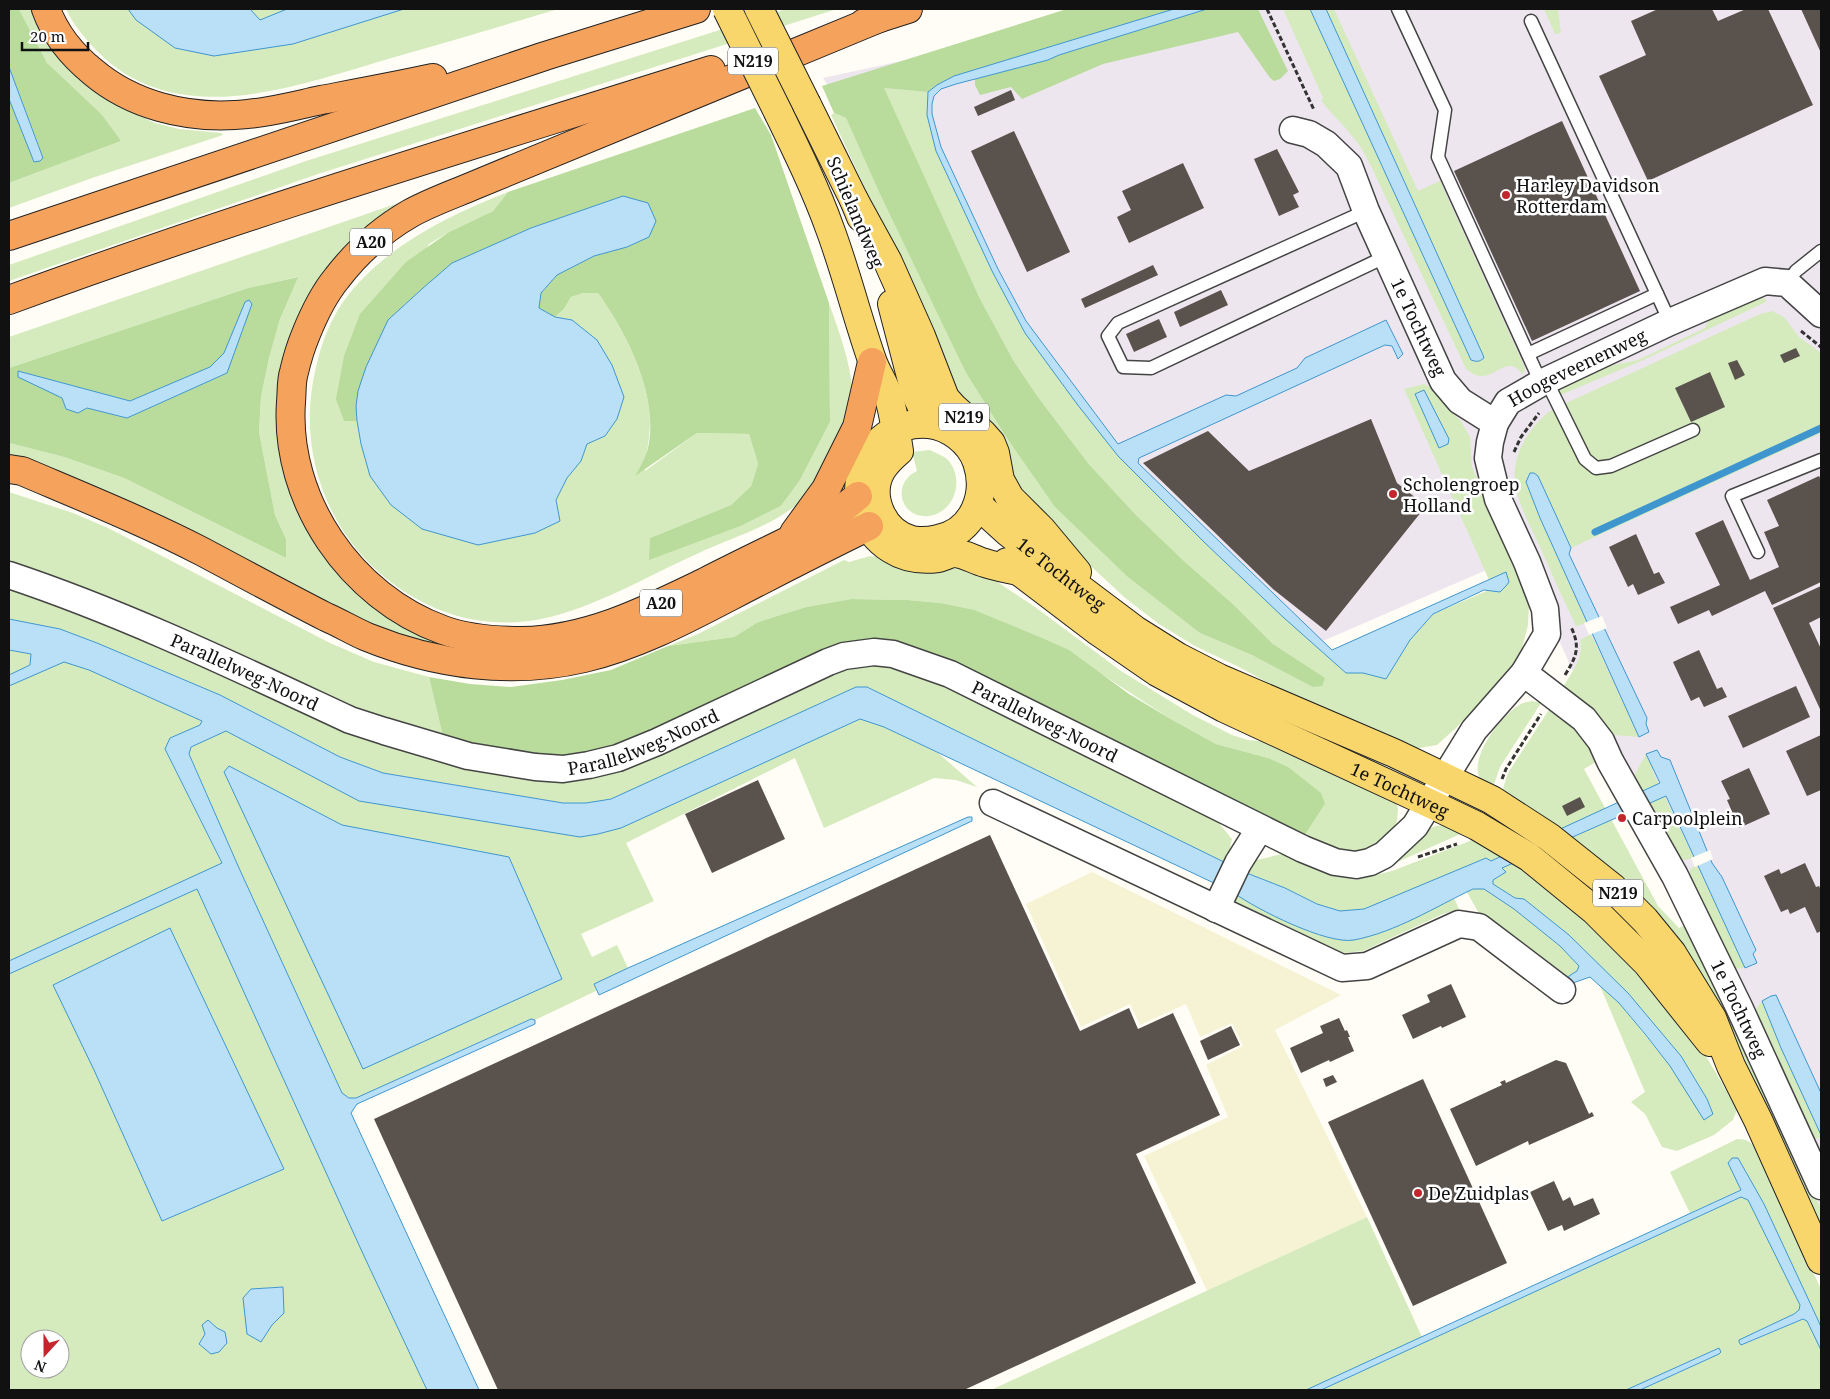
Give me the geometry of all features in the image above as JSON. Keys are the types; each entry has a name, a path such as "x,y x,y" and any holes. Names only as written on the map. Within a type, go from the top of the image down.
{"highway":[{"path":"46,9 58,33 69,48 84,65 103,81 138,100 157,106 176,111 214,116 258,113 545,56"},
{"path":"9,236 545,56 696,9"},
{"name":"A20","path":"9,300 91,270 432,158 908,9"},
{"name":"A20","path":"879,530 794,551 644,612 566,636 524,641 494,640 465,636 443,630 412,616 383,597 333,546 315,516 301,484 293,448 290,415 293,374 315,311 336,278 362,249 412,212 882,17"},
{"name":"A20","path":"794,551 857,427 872,362"},
{"name":"A20","path":"9,469 22,471 108,507 201,551 367,637 411,652 456,663 517,668 586,658 652,635 698,613 794,551 830,518 858,496"}],"main road":[{"name":"Schielandweg","path":"727,9 797,151 830,228 872,362 888,396 892,440"},
{"name":"Schielandweg","path":"759,9 854,200 882,274 904,345 915,392 930,424"},
{"name":"N219","path":"854,200 888,262 921,336 945,398 991,444 995,453 1000,480 1010,498 1042,530 1108,610"},
{"name":"N219","path":"892,440 918,424 930,424 952,432 962,439 973,453 980,470 981,481 978,505 954,543"},
{"path":"892,440 872,451 864,464 859,480 858,496 861,511 879,530 892,550 915,558 940,557 954,543"},
{"path":"879,530 880,512 876,499 876,485 888,460 892,440"},
{"name":"1e Tochtweg","path":"978,505 1037,555 1108,610 1178,657 1219,678 1446,777 1492,800 1549,837 1612,888 1645,920 1672,953 1712,1018 1730,1066 1758,1120 1821,1260"},
{"name":"1e Tochtweg","path":"954,543 969,536 1022,572 1098,632 1157,672 1224,708 1477,826 1529,857 1595,911 1647,963 1730,1066"}],"street":[{"name":"1e Tochtweg","path":"1293,130 1310,134 1326,144 1349,166 1366,211 1443,381 1460,401 1495,424 1488,458 1498,499 1527,562 1545,609 1548,634 1524,673 1474,730 1446,777"},
{"name":"Hoogeveenenweg","path":"1495,424 1508,402 1543,381 1670,322 1765,281 1787,283"},
{"path":"1787,283 1821,314"},
{"name":"Parallelweg-Noord","path":"9,575 68,596 152,630 350,720 468,756 535,767 563,769 618,758 828,662 861,653 893,654 950,674 1303,849 1335,862 1356,865 1370,862 1384,855 1415,826 1446,777"},
{"name":"1e Tochtweg","path":"1524,673 1584,719 1601,741 1610,761 1675,876 1739,1007 1821,1186"},
{"path":"992,803 1220,901 1342,968 1367,966 1459,924 1478,927 1562,990"},
{"path":"1220,901 1238,863 1260,828"}],"lane":[{"path":"1398,9 1446,110 1438,157 1528,354 1585,459 1596,468 1611,466 1693,430"},
{"path":"1531,21 1670,322"},
{"path":"1366,211 1118,323 1108,336 1123,367 1151,368 1387,256"},
{"path":"1787,283 1796,271 1821,251"},
{"path":"1528,354 1657,294"},
{"path":"1758,552 1732,496 1821,460"}],"path":[{"path":"1798,327 1803,334 1821,347"}],"shaded area":[{"path":"1141,9 1821,9 1821,1227 1521,555 1293,654 1023,375 823,78"},
{"path":"1092,872 1341,995 1275,1030 1367,1217 1207,1291 1144,1156 1228,1117 1206,1065 1243,1046 1232,1023 1200,1037 1186,1004 1140,1025 1130,1004 1081,1027 1026,904"}],"green space":[{"path":"9,9 19,9 47,63 102,115 121,141 9,183 9,99 34,162 43,157 9,67"},
{"path":"19,9 35,9 93,89 110,102 155,123 179,129 221,133 223,135 95,177 9,208 9,183 121,141 47,63"},
{"path":"66,9 128,9 136,20 293,44 404,9 558,9 278,90 240,96 202,97 166,91 132,77 95,49 77,27"},
{"path":"250,9 287,9 260,20"},
{"path":"786,9 837,9 318,174 9,281 9,265 306,161"},
{"path":"1067,9 1174,9 954,76 928,92 884,88 980,299 1013,360 1038,397 1088,463 1135,514 1234,605 1273,644 1325,678 1322,686 1313,687 1254,656 1200,633 1128,577 1054,506 1006,437 966,373 881,196 846,118 834,113 822,86"},
{"path":"1207,9 1258,9 1288,71 1280,79 1274,81 1270,78 1238,32 1103,64 1022,99 1011,87 980,95 975,85 975,79 1048,60"},
{"path":"1283,9 1310,9 1471,360 1476,362 1484,358 1483,355 1326,9 1334,9 1418,191 1440,181 1525,368 1523,375 1512,366 1507,366 1486,376 1474,375 1466,369 1372,168 1356,140 1321,100 1323,98"},
{"path":"1544,9 1558,9 1561,33 1555,34"},
{"path":"883,88 928,92 927,115 936,151 993,273 1025,333 1118,456 1205,543 1283,617 1346,673 1363,673 1386,679 1410,640 1433,614 1489,590 1500,591 1509,582 1506,572 1489,580 1404,389 1424,384 1432,388 1444,405 1461,421 1470,437 1472,467 1519,575 1529,606 1528,625 1521,652 1505,676 1456,728 1437,745 1413,749 1328,716 1241,668 1195,646 1159,624 1124,597 1035,514 960,402 831,115 834,113 846,118 966,373 1006,437 1054,506 1200,633 1254,656 1324,678 1273,644 1234,605 1135,514 1088,463 1038,397 1013,360 980,299"},
{"path":"755,108 771,135 829,303 830,422 800,480 781,506 743,525 649,560 650,538 731,505 751,486 758,464 749,434 697,433 635,476 647,452 650,432 649,411 646,390 639,369 620,328 598,293 583,293 571,297 564,309 555,317 539,308 541,293 557,275 594,256 627,247 649,237 623,196 531,228 452,263 388,320 366,367 356,406 357,421 344,421 336,399 344,356 360,314 406,262 449,232 493,211 508,192"},
{"path":"508,192 493,211 429,244 344,421 357,421 361,444 559,521 556,500 567,478 581,461 587,444 605,436 572,320 555,317 564,309 571,297 583,293 598,293 617,322 640,371 649,405 650,421 645,471 697,433 749,434 758,464 751,486 731,505 650,538 743,525 781,506 800,480 830,422 829,303 846,356 851,377 852,397 841,437 819,478 807,495 783,514 756,529 699,553 602,599 541,619 508,622 464,618 417,599 384,577 357,550 336,518 320,483 312,446 310,407 316,367 326,333 343,302 359,282 397,249 418,235 485,201"},
{"path":"407,200 358,243 282,406 341,573 526,655 425,646 373,628 9,463 9,443 64,457 124,478 286,558 286,539 275,515 259,432 261,397 269,358 280,319 297,277 248,288 9,368 9,337"},
{"path":"298,277 280,319 269,358 261,397 259,432 275,515 286,539 286,558 124,478 64,457 9,443 9,368 248,288","holes":["245,302 227,373 127,418 87,408 78,413 66,409 62,398 18,371 130,401 210,367 224,353"]},
{"path":"1755,297 1766,299 1766,302 1639,362 1558,396 1557,387 1594,369 1638,360 1705,328 1710,316"},
{"path":"1772,311 1784,317 1799,337 1821,353 1821,433 1571,548 1538,476 1526,482 1587,623 1576,626 1527,520 1516,489 1515,466 1522,445 1528,435 1551,410 1760,314"},
{"path":"930,450 943,456 953,466 956,484 955,493 946,508 929,516 911,512 902,499 902,491 909,477 917,471 912,452"},
{"path":"9,492 73,513 108,528 330,643 374,662 429,677 444,741 386,724 9,567"},
{"path":"870,556 878,557 898,566 961,569 996,581 1035,607 1121,671 1191,714 1232,735 1248,740 1271,742 1392,793 1398,808 1397,821 1392,832 1387,839 1365,850 1341,851 1303,838 1325,804 1268,758 1216,744 1169,718 1100,673 940,603 908,600 851,599 806,607 758,622 734,637 668,646 698,634 844,560 849,562"},
{"path":"9,585 440,757 795,687 862,663 912,668 1217,821 1232,839 1229,852 1226,854 1228,858 1226,863 867,687 856,687 611,799 586,803 563,803 383,773 340,757 220,695 97,643 60,629 9,619"},
{"path":"851,599 908,600 940,603 974,610 1042,638 1069,650 1129,694 1216,744 1268,758 1288,767 1321,793 1325,804 1303,838 895,648 656,734 564,760 444,741 429,677 470,684 511,687 562,680 611,670 668,646 734,637 758,622 806,607"},
{"path":"1591,634 1639,737 1614,735 1593,710 1563,687 1579,659 1580,640"},
{"path":"9,650 31,654 30,665 9,675"},
{"path":"64,662 89,670 202,721 200,725 170,738 165,749 222,864 9,961 9,686"},
{"path":"1532,701 1541,703 1500,767 1492,790 1482,782 1478,773 1478,762 1482,751 1504,717 1521,704"},
{"path":"1552,705 1578,724 1601,759 1584,769 1658,906 1679,928 1688,924 1775,1108 1768,1111 1711,1000 1501,795 1508,773"},
{"path":"859,719 884,727 938,753 977,787 956,780 934,778 824,828 795,758 626,843 654,901 581,934 592,957 617,945 628,968 595,984 596,991 535,1020 530,1019 356,1098 349,1098 342,1093 239,868 189,753 191,747 226,731 359,801 621,828","holes":["229,766 341,825 225,772"]},
{"path":"1646,754 1694,858 1686,860 1677,858 1634,776"},
{"path":"1452,824 1465,832 1395,863 1426,830 1436,826"},
{"path":"1476,837 1527,867 1621,946 1696,1040 1737,1110 1733,1120 1714,1135 1677,1151 1662,1147 1645,1114 1631,1102 1645,1092 1600,986 1619,1003 1670,1066 1707,1099 1681,1056 1628,993 1524,899 1515,898 1493,884 1493,880 1505,872 1486,858 1364,909 1340,911 1317,904 1285,888 1244,872 1257,860 1286,853 1327,874 1356,880 1392,871"},
{"path":"1697,865 1745,968 1732,969 1689,884 1690,869"},
{"path":"197,889 427,1390 9,1390 9,974","holes":["94,1070 284,1169 162,1221","283,1287 284,1313 272,1325 261,1342 251,1289","208,1320 225,1332 199,1344 205,1334"]},
{"path":"1474,889 1484,889 1514,909 1560,946 1579,966 1577,971 1568,980 1560,980 1565,974 1478,912 1467,892"},
{"path":"1234,893 1318,934 1352,940 1418,916 1454,898 1459,909 1443,914 1363,951 1344,953 1327,948 1235,906 1232,897"},
{"path":"1762,1001 1821,1138 1809,1139 1753,1013"},
{"path":"1778,1114 1821,1209 1821,1226 1771,1117"},
{"path":"1737,1139 1748,1141 1756,1149 1821,1289 1821,1327 1764,1204 1738,1158 1728,1163 1742,1189 1690,1213 1670,1172"},
{"path":"1741,1197 1748,1199 1800,1305 1799,1310 1794,1314 1739,1340 1742,1345 1803,1319 1807,1320 1821,1350 1821,1390 1640,1390 1719,1354 1716,1349 1626,1390 1321,1390"},
{"path":"1367,1217 1422,1337 1306,1390 991,1390"}],"water":[{"path":"128,9 250,9 260,20 287,9 404,9 293,44 214,56 175,48 136,20"},
{"path":"1174,9 1207,9 1048,60 941,89 934,96 932,114 941,147 998,269 1026,321 1118,444 1226,395 1236,396 1297,368 1305,358 1386,320 1403,354 1398,359 1392,346 1385,345 1139,458 1138,463 1332,650 1506,572 1509,582 1500,592 1484,590 1433,614 1410,640 1386,679 1363,673 1346,673 1283,617 1205,543 1118,456 1025,333 993,273 936,151 927,115 928,92 937,85 954,76"},
{"path":"1310,9 1326,9 1483,355 1484,358 1481,360 1471,360"},
{"path":"9,67 43,158 40,161 34,162 9,99"},
{"path":"623,196 648,203 656,221 649,237 627,247 594,256 557,275 541,293 539,308 555,317 572,320 597,340 612,365 624,397 617,419 605,436 587,444 581,461 567,478 556,500 560,521 535,533 478,545 422,529 391,505 370,476 357,421 358,391 366,367 388,320 452,263 531,228"},
{"path":"249,300 252,304 227,373 127,418 87,408 78,413 66,409 62,398 18,377 18,371 130,401 210,367 224,353 245,302"},
{"path":"1424,390 1449,439 1448,444 1439,448 1415,394"},
{"path":"1530,473 1538,476 1571,548 1569,554 1647,718 1646,724 1649,732 1639,737 1540,518 1526,482"},
{"path":"9,619 60,629 97,643 220,695 340,757 383,773 563,803 586,803 611,799 856,687 867,687 1226,863 1216,884 884,727 860,719 621,828 580,837 359,801 226,731 191,747 189,754 342,1093 349,1098 356,1098 531,1019 535,1020 535,1024 357,1104 351,1113 479,1390 427,1390 197,889 9,974 9,961 222,863 165,749 170,738 200,725 202,721 89,670 64,662 9,686 9,675 30,665 31,654 9,650"},
{"path":"1657,750 1661,757 1670,760 1712,863 1722,877 1756,950 1753,954 1757,963 1745,968 1666,796 1502,868 1506,872 1493,880 1493,884 1515,898 1524,899 1569,935 1628,993 1681,1056 1707,1099 1713,1114 1704,1120 1670,1066 1619,1003 1590,977 1570,984 1569,976 1577,971 1579,966 1560,946 1514,909 1484,889 1473,889 1400,925 1354,940 1342,940 1310,932 1258,908 1234,893 1244,872 1285,888 1317,904 1340,911 1364,909 1486,858 1491,861 1660,783 1646,754"},
{"path":"229,766 342,825 509,857 562,979 363,1069 224,772"},
{"path":"968,817 972,817 972,821 599,995 594,984"},
{"path":"170,928 284,1169 162,1221 94,1070 53,985"},
{"path":"1776,995 1821,1093 1821,1135 1781,1048 1762,1001"},
{"path":"1732,1158 1738,1158 1764,1204 1818,1320 1821,1327 1821,1350 1807,1321 1803,1319 1741,1345 1739,1342 1739,1340 1794,1314 1799,1310 1800,1305 1748,1200 1741,1197 1321,1390 1306,1390 1741,1190 1728,1163"},
{"path":"283,1287 284,1313 272,1325 261,1342 247,1334 243,1298 251,1289"},
{"path":"208,1320 225,1332 227,1343 219,1352 211,1354 199,1344 205,1334 202,1325"},
{"path":"1719,1348 1721,1352 1719,1354 1640,1390 1626,1390"}],"pier":[{"path":"1602,616 1607,628 1589,635 1584,623"},
{"path":"1710,850 1713,859 1695,867 1691,858"}],"building":[{"path":"1658,9 1712,9 1718,21 1746,9 1768,9 1813,105 1648,181 1599,76 1646,55 1631,21"},
{"path":"1801,9 1821,9 1821,53"},
{"path":"1011,90 1015,100 978,116 974,107"},
{"path":"1562,121 1640,291 1532,341 1454,171"},
{"path":"1014,131 1070,252 1027,272 971,151"},
{"path":"1277,149 1299,192 1293,195 1299,207 1279,216 1254,159"},
{"path":"1183,163 1204,208 1129,243 1117,217 1131,210 1122,191"},
{"path":"1153,265 1158,275 1085,308 1081,299"},
{"path":"1221,290 1228,305 1180,327 1174,312"},
{"path":"1159,319 1167,337 1134,352 1126,334"},
{"path":"1796,348 1800,356 1784,363 1780,355"},
{"path":"1737,360 1745,375 1735,380 1728,363"},
{"path":"1710,372 1725,407 1691,422 1675,388"},
{"path":"1371,419 1397,483 1426,506 1326,631 1273,589 1143,463 1208,431 1249,471"},
{"path":"1819,476 1821,480 1821,582 1772,605 1765,591 1712,616 1709,610 1678,624 1670,607 1720,585 1695,533 1723,520 1750,580 1779,567 1764,532 1779,526 1767,500"},
{"path":"1636,534 1654,574 1659,572 1665,583 1638,595 1633,584 1628,587 1609,547"},
{"path":"1821,586 1821,617 1809,623 1821,649 1820,709 1773,608"},
{"path":"1699,650 1717,689 1722,687 1727,697 1704,707 1699,697 1691,701 1673,662"},
{"path":"1796,686 1810,717 1743,748 1728,716"},
{"path":"1821,735 1821,790 1807,796 1786,751"},
{"path":"1749,768 1770,814 1739,828 1727,800 1730,799 1721,781"},
{"path":"758,780 785,839 712,873 685,814"},
{"path":"1580,797 1585,807 1567,816 1562,806"},
{"path":"990,835 1080,1031 1129,1008 1138,1029 1173,1013 1220,1115 1136,1154 1196,1283 964,1390 498,1390 374,1119"},
{"path":"1805,863 1816,887 1819,886 1821,890 1821,931 1817,933 1805,907 1790,914 1788,909 1781,912 1764,876 1779,869 1781,874"},
{"path":"1451,984 1466,1017 1413,1039 1402,1015 1430,1002 1427,995"},
{"path":"1339,1018 1345,1031 1347,1030 1354,1051 1301,1073 1290,1048 1323,1033 1320,1026"},
{"path":"1231,1026 1240,1045 1208,1060 1200,1041"},
{"path":"1556,1060 1566,1063 1589,1114 1592,1112 1594,1116 1529,1145 1528,1141 1476,1166 1450,1109 1502,1085 1500,1082 1505,1080 1506,1083"},
{"path":"1333,1075 1337,1082 1326,1087 1323,1079"},
{"name":"De Zuidplas","path":"1423,1079 1507,1263 1413,1306 1328,1122"},
{"path":"1554,1181 1563,1201 1570,1197 1574,1206 1593,1198 1600,1214 1564,1231 1562,1225 1548,1231 1530,1192"}],"waterway":[{"path":"1595,532 1821,428"}],"place":[{"name":"Harley Davidson Rotterdam","path":"1506,195"},
{"name":"Scholengroep Holland","path":"1393,494"},
{"name":"Carpoolplein","path":"1622,818"},
{"name":"De Zuidplas","path":"1418,1193"}]}
